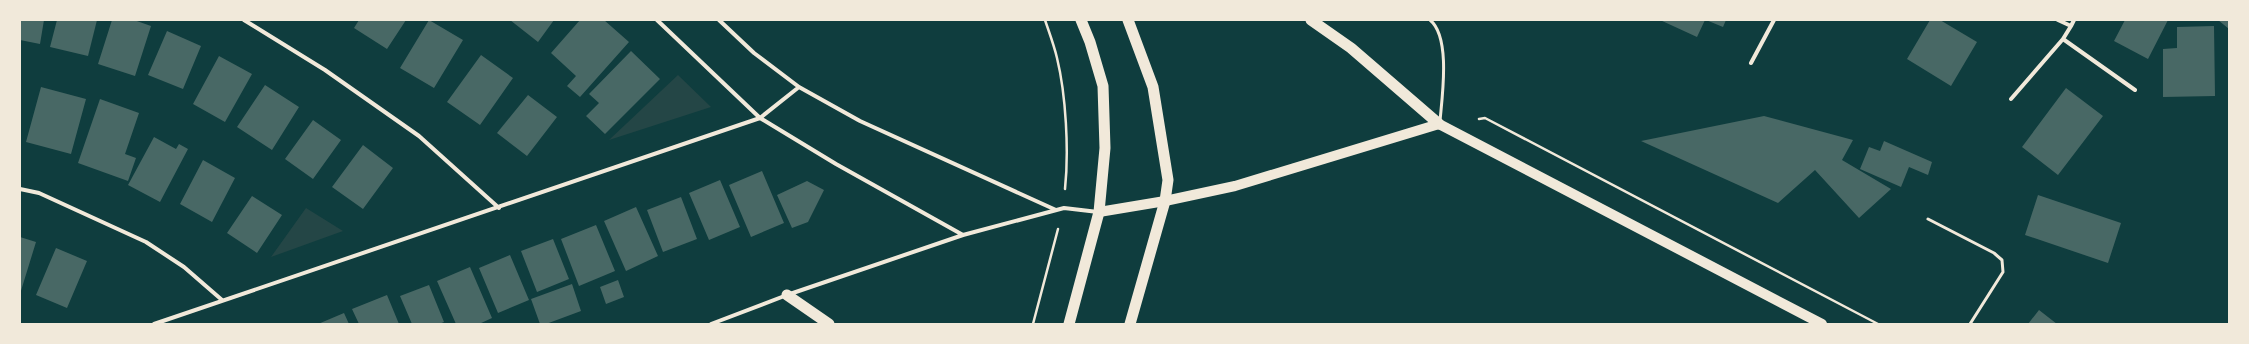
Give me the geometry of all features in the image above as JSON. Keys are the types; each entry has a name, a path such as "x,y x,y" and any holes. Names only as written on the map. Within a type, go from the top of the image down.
{"highway":[{"path":"1069,324 1099,212 1105,148 1103,86 1090,42 1081,20"},
{"path":"1128,20 1153,87 1168,180 1165,201 1130,324"},
{"path":"1311,20 1351,48 1440,124"},
{"path":"786,295 829,324"}],"main road":[{"path":"1099,212 1165,201 1235,186 1440,124 1822,324"}],"street":[{"path":"244,20 325,70 419,136 499,208"},
{"path":"657,20 760,118 836,164 963,234"},
{"path":"719,20 754,53 799,87 860,121 1056,210"},
{"path":"1751,64 1774,20"},
{"path":"2058,20 2070,26"},
{"path":"2011,99 2063,39 2074,20"},
{"path":"2063,39 2135,90"},
{"path":"154,324 499,208 760,118 799,87"},
{"path":"20,189 39,193 146,242 184,267 222,300"},
{"path":"711,324 786,295 963,234 1064,208 1099,212"}],"lane":[{"path":"1430,20 1433,23 1441,44 1444,70 1440,124"},
{"path":"1928,219 1994,253 2002,260 2003,272 1970,324"}],"path":[{"path":"1033,324 1064,208 1067,172 1063,94 1057,58 1045,20"},
{"path":"1477,119 1485,118 1878,324"},
{"path":"1065,188 1102,187"}],"shaded area":[{"path":"678,75 711,107 609,140"},
{"path":"306,208 343,231 271,257"}],"building":[{"path":"20,20 44,20 40,44 20,40"},
{"path":"57,20 97,20 88,56 50,47"},
{"path":"112,20 134,20 151,26 135,76 98,64"},
{"path":"359,20 406,20 387,49 354,28"},
{"path":"429,20 463,40 434,88 400,68"},
{"path":"510,20 554,20 538,42"},
{"path":"580,20 604,20 629,42 580,97 567,86 576,76 551,53"},
{"path":"1660,20 1705,20 1697,37"},
{"path":"1706,20 1726,20 1723,27"},
{"path":"1930,20 1940,20 1977,42 1951,86 1907,59"},
{"path":"2125,20 2168,20 2148,59 2114,41"},
{"path":"2218,20 2229,20 2229,29"},
{"path":"2214,26 2215,96 2163,97 2163,49 2177,48 2177,27"},
{"path":"167,31 201,46 183,89 148,75"},
{"path":"631,51 660,79 605,134 586,116 599,103 589,94"},
{"path":"481,55 513,78 480,125 447,102"},
{"path":"219,56 252,74 225,122 193,104"},
{"path":"265,85 299,107 272,150 237,127"},
{"path":"41,87 86,99 71,154 26,142"},
{"path":"2066,88 2103,116 2058,175 2022,147"},
{"path":"528,95 557,117 527,156 497,133"},
{"path":"100,99 139,113 125,154 136,158 128,181 78,163"},
{"path":"1764,116 1853,140 1842,160 1891,189 1859,218 1815,170 1778,203 1641,141"},
{"path":"313,120 341,140 313,179 285,159"},
{"path":"154,137 176,149 179,144 188,149 160,202 128,185"},
{"path":"1884,141 1932,162 1928,175 1909,167 1901,187 1860,169 1869,147 1880,151"},
{"path":"363,145 393,168 363,209 332,187"},
{"path":"203,160 235,178 212,222 180,204"},
{"path":"762,171 784,223 751,237 729,185"},
{"path":"720,180 740,227 709,240 689,193"},
{"path":"807,181 824,190 808,222 792,228 777,195"},
{"path":"2038,195 2121,223 2108,263 2025,235"},
{"path":"252,196 282,215 257,253 227,233"},
{"path":"681,197 697,239 663,252 647,210"},
{"path":"636,207 658,256 626,271 604,221"},
{"path":"596,225 615,271 579,286 561,239"},
{"path":"20,237 36,242 20,294"},
{"path":"553,239 569,279 537,292 521,251"},
{"path":"56,248 87,261 67,308 36,295"},
{"path":"510,255 529,300 498,313 479,268"},
{"path":"470,267 492,318 479,324 456,324 437,281"},
{"path":"618,280 624,297 606,304 600,287"},
{"path":"572,284 581,311 546,324 540,324 531,299"},
{"path":"429,285 444,322 439,324 412,324 400,296"},
{"path":"387,295 399,324 359,324 352,309"},
{"path":"2039,310 2057,324 2028,324"},
{"path":"344,313 349,324 318,324"}]}
